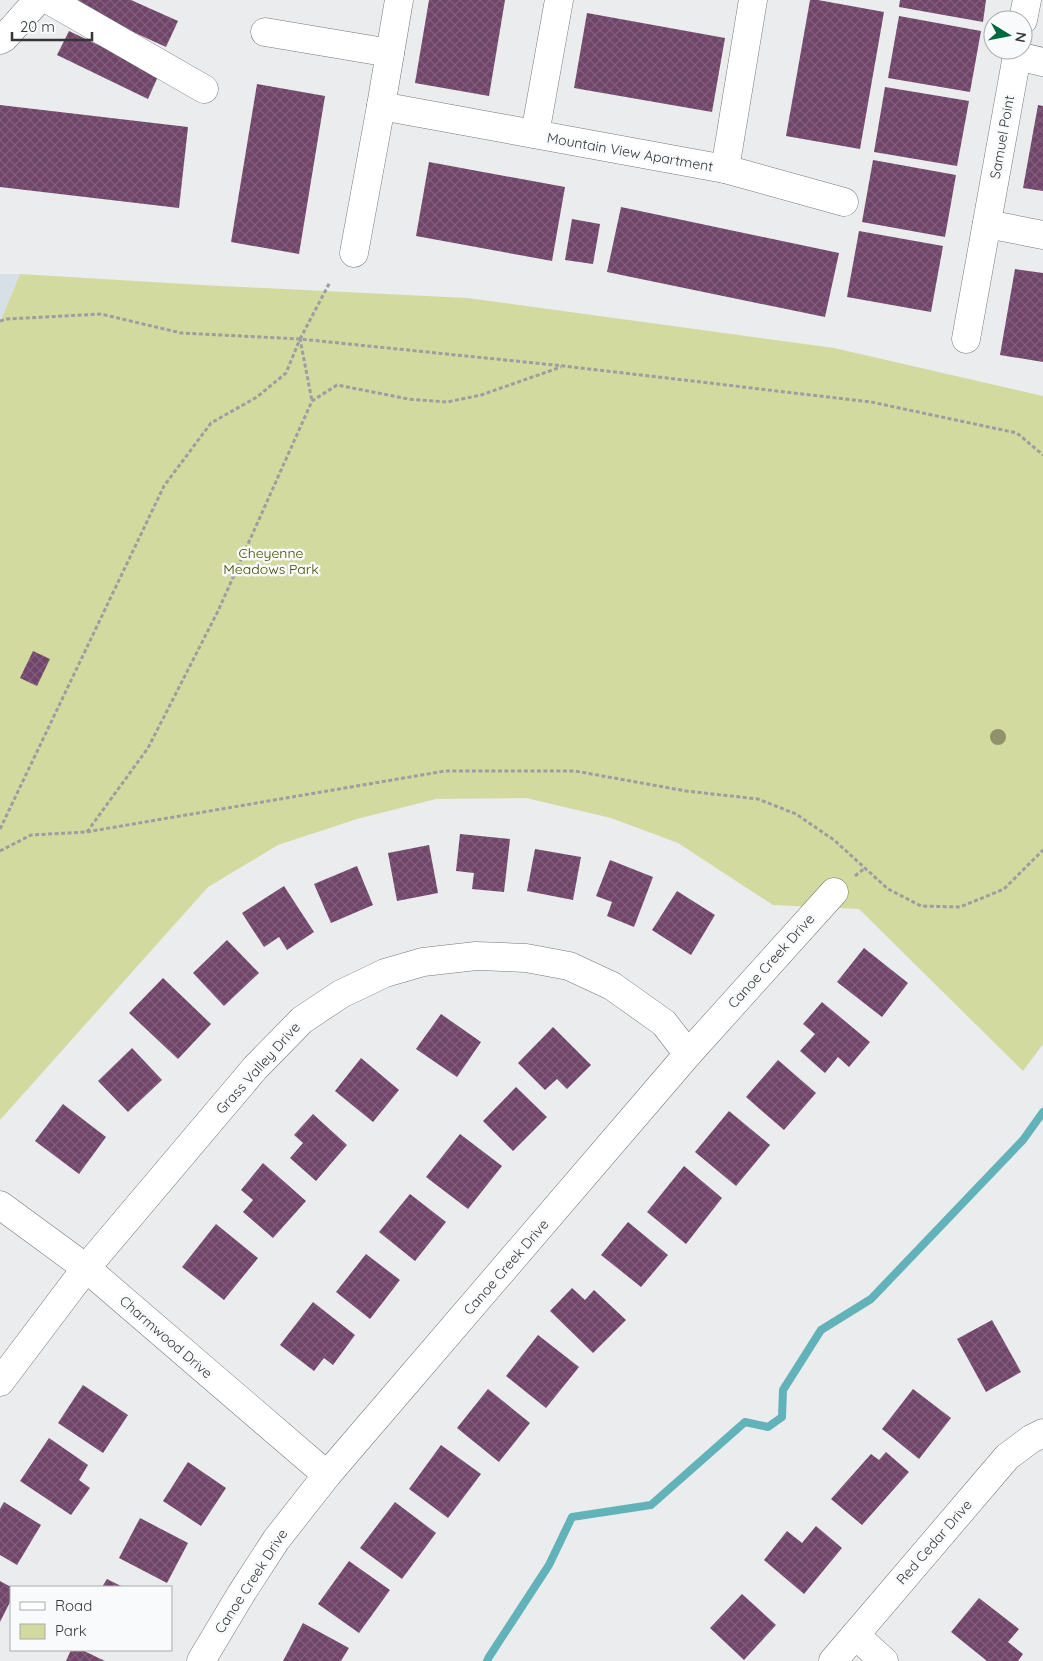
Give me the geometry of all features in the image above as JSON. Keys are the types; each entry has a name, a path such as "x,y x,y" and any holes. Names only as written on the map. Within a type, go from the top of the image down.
{"street":[{"path":"0,40 4,38 38,0"},
{"path":"49,0 204,89"},
{"path":"354,253 399,0"},
{"name":"Mountain View Apartment","path":"535,134 559,0"},
{"name":"Mountain View Apartment","path":"725,169 753,0"},
{"path":"265,32 390,53"},
{"name":"Samuel Point","path":"966,339 1016,60"},
{"name":"Mountain View Apartment","path":"381,106 725,169 844,202"},
{"path":"987,224 1043,235"},
{"name":"Canoe Creek Drive","path":"201,1661 276,1540 328,1475 688,1054 834,892"},
{"name":"Grass Valley Drive","path":"0,1382 86,1268 255,1068 302,1020 341,994 385,973 423,962 476,956 526,958 569,966 612,986 664,1023 688,1054"},
{"name":"Charmwood Drive","path":"0,1205 86,1268 328,1475"},
{"name":"Red Cedar Drive","path":"833,1661 1007,1457 1031,1439 1043,1433"},
{"path":"855,1635 884,1661"}],"path":[{"path":"0,829 164,486 211,423 257,397 286,373 300,339 330,282"},
{"path":"0,321 7,319 101,314 180,333 300,339 564,366 871,402 1017,433 1043,455"},
{"path":"300,339 312,401"},
{"path":"86,832 148,748 218,611 312,401 337,385 408,399 447,402 482,394 564,366"},
{"path":"0,851 31,835 86,832 445,771 575,771 686,791 758,799 804,819 834,840 888,889 921,906 960,907 1004,889 1043,850"}],"shaded area":[{"path":"0,274 20,274 0,322"}],"green space":[{"name":"Cheyenne Meadows Park","path":"20,274 467,298 834,348 1043,396 1043,1044 1023,1071 859,909 773,905 678,843 611,818 526,798 436,799 357,819 278,845 208,887 0,1120 0,322"}],"building":[{"path":"79,0 131,0 178,21 166,47 76,6"},
{"path":"429,0 505,0 489,96 415,83"},
{"path":"810,0 884,12 860,149 786,136"},
{"path":"900,0 986,0 985,10 983,10 983,22 899,7"},
{"path":"587,13 725,38 712,112 574,88"},
{"path":"899,16 981,31 970,92 888,78"},
{"path":"69,31 159,74 148,99 57,55"},
{"path":"257,84 325,96 299,254 231,242"},
{"path":"885,87 969,101 957,166 874,152"},
{"path":"0,105 188,127 179,208 0,187"},
{"path":"1038,105 1043,106 1043,191 1023,188"},
{"path":"873,160 956,175 945,237 862,222"},
{"path":"429,162 565,187 552,261 416,236"},
{"path":"621,207 839,253 825,317 607,272"},
{"path":"572,219 600,224 593,264 565,260"},
{"path":"859,231 943,246 931,312 847,297"},
{"path":"1015,269 1043,273 1043,362 1000,355"},
{"path":"33,651 50,659 37,686 20,678"},
{"path":"460,834 510,839 504,892 472,889 474,873 456,871"},
{"path":"429,845 438,893 397,901 388,853"},
{"path":"535,849 581,857 573,900 527,891"},
{"path":"610,860 653,877 634,927 607,916 612,902 596,896"},
{"path":"357,866 373,905 331,923 314,884"},
{"path":"284,886 314,932 287,950 279,937 264,947 242,913"},
{"path":"677,891 715,915 691,955 652,930"},
{"path":"227,940 259,973 224,1006 193,973"},
{"path":"864,948 908,983 882,1017 837,982"},
{"path":"163,978 211,1024 178,1059 129,1013"},
{"path":"822,1002 870,1042 849,1067 838,1057 825,1073 800,1051 815,1034 803,1024"},
{"path":"441,1014 481,1042 457,1077 416,1049"},
{"path":"553,1027 591,1065 567,1089 557,1079 545,1090 518,1063"},
{"path":"132,1048 162,1080 128,1112 98,1081"},
{"path":"361,1058 399,1090 373,1122 335,1091"},
{"path":"778,1060 816,1093 784,1130 746,1097"},
{"path":"516,1087 547,1117 513,1151 483,1121"},
{"path":"63,1104 106,1137 79,1174 35,1141"},
{"path":"729,1111 770,1145 736,1186 695,1152"},
{"path":"313,1114 347,1145 316,1181 290,1158 303,1143 294,1135"},
{"path":"460,1134 502,1166 468,1209 426,1177"},
{"path":"263,1163 306,1201 273,1238 243,1212 253,1200 241,1190"},
{"path":"684,1166 722,1198 686,1244 647,1212"},
{"path":"410,1194 446,1222 415,1261 379,1232"},
{"path":"628,1222 668,1255 641,1287 601,1255"},
{"path":"216,1224 258,1258 224,1300 182,1267"},
{"path":"366,1254 400,1280 370,1319 336,1292"},
{"path":"572,1288 585,1300 594,1290 626,1320 593,1353 550,1311"},
{"path":"313,1302 355,1335 333,1365 324,1358 314,1371 280,1345"},
{"path":"992,1320 1021,1372 986,1392 957,1339"},
{"path":"538,1335 579,1367 546,1408 506,1376"},
{"path":"83,1385 128,1415 103,1453 58,1423"},
{"path":"488,1389 530,1423 499,1462 457,1428"},
{"path":"913,1389 951,1418 919,1459 882,1429"},
{"path":"49,1438 88,1465 79,1480 90,1488 71,1515 20,1481"},
{"path":"441,1445 481,1474 448,1518 409,1489"},
{"path":"886,1452 909,1472 862,1525 831,1499 871,1454 879,1460"},
{"path":"188,1462 226,1488 201,1526 163,1501"},
{"path":"4,1502 41,1525 17,1565 0,1555 0,1509"},
{"path":"395,1502 436,1533 402,1579 360,1548"},
{"path":"140,1518 188,1543 167,1583 119,1558"},
{"path":"816,1526 842,1548 804,1594 764,1560 787,1531 802,1543"},
{"path":"349,1561 390,1590 359,1633 318,1604"},
{"path":"107,1579 121,1586 103,1586"},
{"path":"0,1581 10,1586 10,1602 0,1622"},
{"path":"742,1594 776,1625 744,1660 710,1628"},
{"path":"979,1598 1019,1629 1008,1642 1023,1654 1018,1661 987,1661 951,1632"},
{"path":"303,1623 349,1648 341,1661 283,1661"},
{"path":"71,1651 84,1651 105,1661 66,1661"}],"waterway":[{"path":"487,1661 549,1565 572,1517 651,1505 745,1422 768,1427 782,1417 783,1390 821,1330 871,1299 1023,1140 1043,1112"}]}
